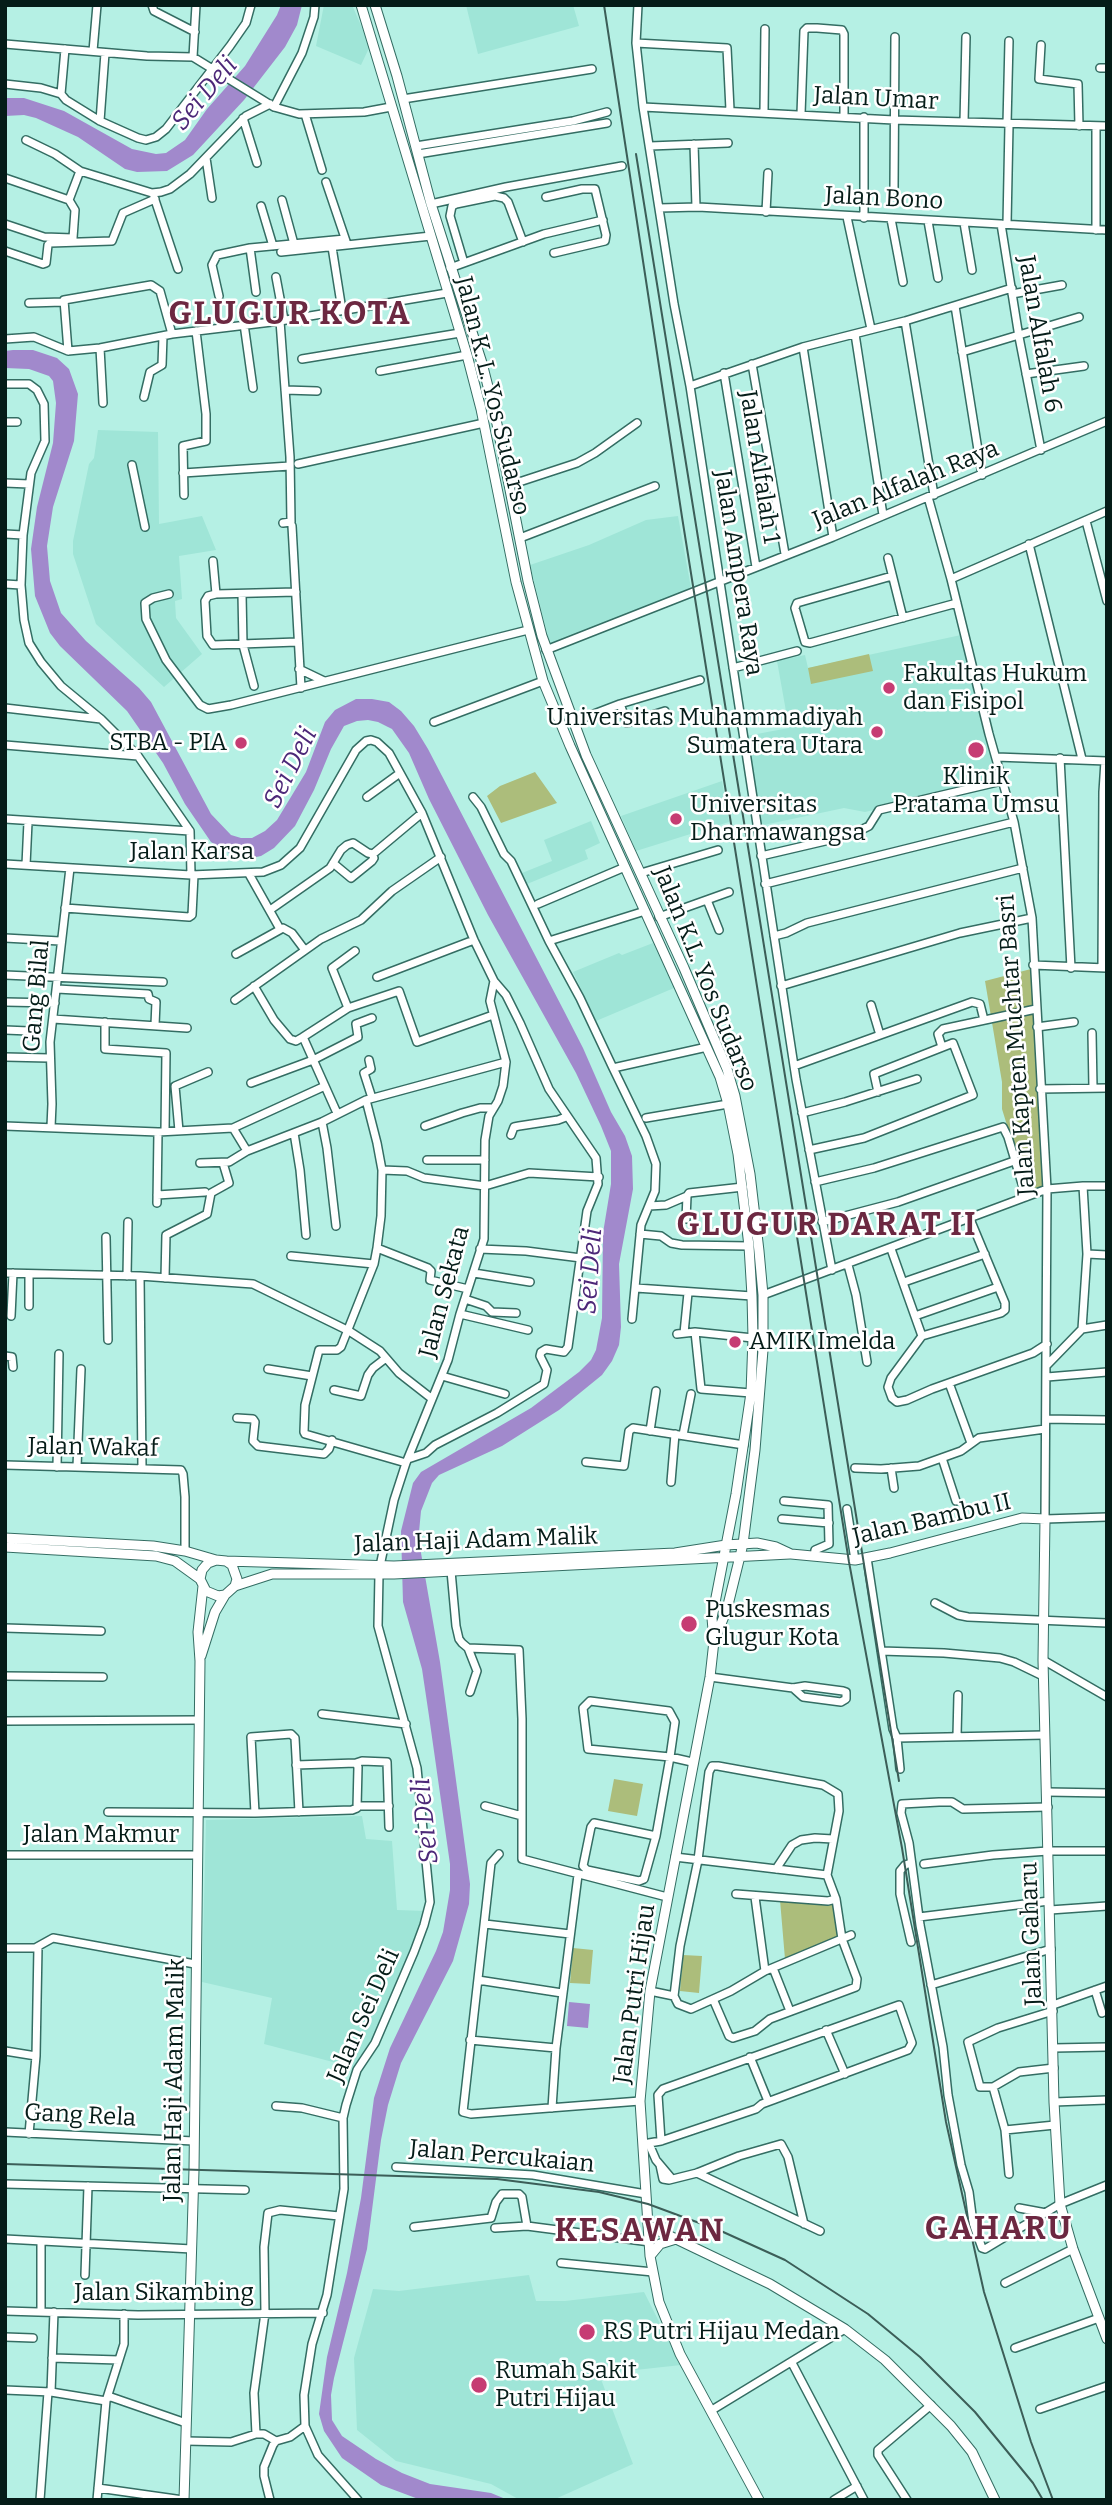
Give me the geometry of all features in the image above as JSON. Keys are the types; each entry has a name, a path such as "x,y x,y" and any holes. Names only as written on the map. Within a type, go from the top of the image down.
{"main road":[{"name":"Jalan K. L. Yos Sudarso","path":"361,5 431,236 445,269 458,290 482,363 508,473 536,614 546,650 573,722"},
{"name":"Jalan K. L. Yos Sudarso","path":"375,5 431,204 445,269 447,293 467,355 484,423 528,630 543,681 591,793"},
{"path":"390,104 403,101"},
{"path":"447,293 458,290"},
{"path":"494,476 508,473"},
{"path":"497,488 510,485"},
{"name":"Jalan K.L. Yos Sudarso","path":"573,722 694,991 727,1069 735,1096 750,1174 763,1296 763,1350 748,1510 741,1555"},
{"name":"Jalan K.L. Yos Sudarso","path":"591,793 720,1077 728,1104 743,1187 754,1338 751,1393 744,1445 724,1556"},
{"path":"611,836 622,831"},
{"path":"748,1510 752,1534 757,1543"},
{"name":"Jalan Bambu II","path":"726,1545 757,1543 791,1554 855,1560 1022,1518 1045,1519"},
{"name":"Jalan Gaharu","path":"1045,1519 1043,1669 1054,2102 1060,2204 1073,2249 1107,2339"},
{"name":"Jalan Haji Adam Malik","path":"5,1538 132,1544 185,1551 221,1560 379,1570"},
{"name":"Jalan Haji Adam Malik","path":"235,1586 272,1574 394,1570 675,1553 726,1545"},
{"path":"5,1547 156,1556 175,1561 202,1582 212,1594 225,1595 235,1586 236,1572 221,1560 208,1563 202,1570 202,1582"},
{"path":"724,1556 791,1554"},
{"name":"Jalan Putri Hijau","path":"741,1555 727,1609 715,1641 667,1897 650,1991 640,2101 646,2144 650,2256 659,2302 680,2354 759,2500"},
{"name":"Jalan Haji Adam Malik","path":"432,1568 451,1571 696,1560 724,1556"},
{"name":"Jalan Putri Hijau","path":"715,1641 712,1618 724,1556"},
{"name":"Jalan Haji Adam Malik","path":"184,2500 194,2189 200,1661 198,1625 202,1582"},
{"name":"Jalan Haji Adam Malik","path":"200,1661 215,1612 225,1595"},
{"path":"649,2226 771,2284 845,2329 885,2360 931,2404 972,2452 995,2500"},
{"path":"650,2256 660,2244 676,2239"}],"street":[{"path":"93,51 97,5"},
{"path":"152,5 154,11 195,33"},
{"path":"192,57 196,5"},
{"path":"5,84 41,88 61,94 100,121 142,139 156,137 166,129 230,46 246,23 251,5"},
{"path":"5,251 43,264 46,262 50,243 112,241 123,213 170,189 190,174 243,118 272,106 302,53 314,17 315,5"},
{"name":"Jalan Ampera Raya","path":"638,5 636,43 643,107 690,386 794,1066 832,1270"},
{"path":"801,114 804,31 807,28 817,28 841,30 844,34 844,116"},
{"path":"764,112 765,29"},
{"path":"894,187 895,37"},
{"path":"964,122 966,37"},
{"name":"Jalan Alfalah 6","path":"1009,41 1004,224 1019,337 1041,450"},
{"path":"636,43 727,48 730,110"},
{"path":"5,44 147,56 192,57 283,111 305,114 363,112 390,104"},
{"path":"1041,44 1039,79 1078,84 1079,126"},
{"path":"61,94 65,49"},
{"path":"100,121 105,52"},
{"path":"403,101 592,69"},
{"name":"Jalan Umar","path":"643,107 894,120 1107,126"},
{"path":"417,150 582,120 607,112"},
{"path":"305,114 322,170"},
{"path":"864,117 864,218"},
{"path":"243,118 257,163"},
{"path":"417,150 607,123"},
{"path":"1096,126 1096,230"},
{"path":"26,140 55,154 80,171 154,196"},
{"path":"650,146 729,143"},
{"path":"694,144 696,207"},
{"path":"206,158 212,198"},
{"path":"431,204 622,166"},
{"path":"69,200 80,171"},
{"path":"766,212 768,173"},
{"path":"5,178 69,200 75,210 73,238 44,237 5,224"},
{"path":"326,182 346,242"},
{"path":"546,197 593,188 600,202 603,220 605,241 554,253"},
{"path":"154,196 178,269"},
{"path":"464,263 450,216 452,206 456,204 495,197 504,198 523,242"},
{"path":"282,200 294,244"},
{"path":"261,206 273,246"},
{"name":"Jalan Bono","path":"659,208 696,207 1107,230"},
{"path":"847,217 871,329"},
{"path":"891,219 903,282"},
{"path":"445,269 523,242 603,220"},
{"path":"928,221 938,278"},
{"path":"964,223 972,270"},
{"path":"219,296 212,265 214,257 250,248 431,236"},
{"path":"281,252 332,247 346,242"},
{"path":"332,247 342,310"},
{"path":"250,248 256,292"},
{"path":"276,277 294,465 291,522 283,523"},
{"path":"29,303 63,302 66,299 151,285 160,291 172,334"},
{"path":"690,386 803,347 1012,291 1062,285"},
{"path":"5,339 34,337 68,351 100,348 172,334 282,320 447,293"},
{"path":"63,302 68,351"},
{"path":"955,306 982,475"},
{"path":"962,352 1079,317"},
{"name":"Jalan Kapten Muchtar Basri","path":"905,321 931,496 1014,822 1032,918 1047,1189 1045,1519"},
{"path":"244,324 253,388"},
{"path":"184,495 184,446 206,441 206,414 196,331"},
{"path":"302,359 460,333"},
{"path":"855,334 883,515"},
{"path":"144,397 150,372 162,365 163,336"},
{"path":"803,347 833,537"},
{"path":"100,348 103,403"},
{"path":"380,371 467,355"},
{"path":"752,364 785,554"},
{"path":"1026,374 1084,366"},
{"name":"Jalan Alfalah 1","path":"724,373 756,567"},
{"path":"5,384 29,384 37,390 44,404 45,441 29,484 23,535 21,585 29,643 61,686 101,719 138,756 190,831 192,915 189,917 65,908"},
{"path":"285,390 317,391"},
{"name":"Jalan Alfalah Raya","path":"546,650 833,537 1107,421"},
{"path":"5,422 17,422"},
{"path":"183,473 294,465 484,423"},
{"path":"510,485 577,463 637,423"},
{"path":"132,465 145,527"},
{"path":"5,483 29,484"},
{"path":"520,538 655,486"},
{"path":"951,579 1107,511"},
{"path":"1086,521 1107,601"},
{"path":"292,526 301,688"},
{"path":"5,534 23,535"},
{"path":"1029,544 1082,759"},
{"path":"888,558 903,618"},
{"path":"213,561 216,594"},
{"path":"892,576 797,603 805,642 810,643 957,603"},
{"path":"5,584 21,585"},
{"path":"296,592 216,594 208,596 205,601 208,640 218,646 298,642"},
{"path":"169,594 145,603 146,619 166,660 200,705 213,709 528,630"},
{"path":"242,594 243,645 254,686"},
{"path":"733,668 797,651"},
{"path":"299,669 325,681"},
{"path":"573,722 620,704 700,680"},
{"path":"434,722 543,681"},
{"path":"620,704 627,723 665,711"},
{"path":"5,708 101,719"},
{"name":"Jalan Sekata","path":"356,750 366,741 377,742 389,753 422,813 474,940 494,981 490,999 506,1062 503,1086 488,1118 485,1229 480,1250 442,1376 431,1398 394,1500 379,1570"},
{"path":"5,745 138,756"},
{"name":"Jalan Karsa","path":"5,864 192,875 263,872 281,865 300,849 356,750"},
{"path":"996,757 1106,761 1105,968 1034,965"},
{"path":"1060,758 1071,968"},
{"path":"367,797 400,773"},
{"path":"761,856 851,835 869,826 879,810 1002,782"},
{"path":"473,797 481,807 504,854 511,861 580,998 655,1158 656,1184 640,1234 632,1319"},
{"path":"372,854 422,813"},
{"name":"Jalan Karsa","path":"5,819 190,831"},
{"path":"26,865 28,822"},
{"path":"765,884 1014,822"},
{"path":"271,910 315,880 333,863 341,850 350,844 372,854"},
{"path":"641,873 718,850"},
{"path":"333,863 351,878 372,861 372,854"},
{"path":"235,1000 304,949 361,920 392,891 441,857"},
{"path":"538,904 625,867"},
{"name":"Gang Bilal","path":"51,1127 49,1058 69,868"},
{"path":"774,936 807,923 1023,868"},
{"path":"249,874 280,929"},
{"path":"659,917 729,892"},
{"path":"707,900 719,930"},
{"path":"549,941 645,911"},
{"path":"781,986 961,933 1032,918"},
{"path":"236,954 280,929 287,929 304,949"},
{"path":"5,937 60,941"},
{"path":"377,977 474,940"},
{"path":"348,1009 332,968 355,951"},
{"path":"5,975 163,982"},
{"path":"369,1060 371,1069 364,1073 382,1170 377,1248 374,1264 339,1350 319,1350 305,1405 304,1433 407,1461 426,1453 435,1445 497,1413 544,1384 547,1370 540,1354 546,1349 561,1352 567,1350 587,1210 597,1189 599,1177 596,1158 549,1089 506,995 494,981"},
{"path":"254,986 274,1020 290,1039 296,1041 348,1009 399,991 417,1042 493,1015"},
{"path":"57,989 148,994 149,999 156,1002 155,1025"},
{"path":"5,1002 55,1003"},
{"path":"794,1066 972,1002 980,1004 984,1020"},
{"path":"871,1005 880,1035"},
{"path":"942,1047 940,1030 1036,1009"},
{"path":"251,1083 313,1060 358,1037 356,1024 372,1018"},
{"path":"53,1019 187,1028"},
{"path":"106,1022 105,1049 166,1054 157,1199 205,1192"},
{"path":"1037,1027 1074,1022"},
{"path":"5,1030 29,1031"},
{"path":"1092,1033 1093,1088"},
{"path":"303,1037 337,1113"},
{"path":"809,1150 864,1138 973,1096 953,1044 874,1074 878,1092"},
{"path":"613,1068 707,1046"},
{"path":"5,1057 49,1058"},
{"path":"201,1163 229,1162 247,1150 295,1133 369,1099 506,1062"},
{"path":"179,1131 175,1086 208,1072"},
{"path":"802,1113 917,1079"},
{"path":"5,1126 162,1132 233,1128 326,1086"},
{"path":"1040,1089 1107,1088"},
{"path":"646,1118 728,1104"},
{"path":"425,1126 480,1108 493,1108"},
{"path":"511,1135 514,1128 519,1126 566,1117"},
{"path":"321,1122 327,1148 336,1226"},
{"path":"815,1182 874,1168 1002,1127 1009,1138 1026,1198"},
{"path":"233,1128 247,1150"},
{"path":"295,1133 306,1235"},
{"path":"427,1160 485,1160"},
{"path":"822,1222 898,1202 1014,1161"},
{"path":"165,1278 166,1235 207,1214 211,1193 229,1183 223,1163"},
{"path":"382,1170 407,1171 424,1178 485,1186 529,1173 599,1177"},
{"path":"763,1296 1047,1189 1083,1185 1107,1186"},
{"path":"1082,1329 1087,1254 1083,1185"},
{"path":"649,1206 666,1206 693,1192 743,1187"},
{"path":"686,1219 687,1195"},
{"path":"970,1219 1005,1303 1004,1310 922,1336 891,1378 889,1394 901,1402 1032,1353 1047,1344"},
{"path":"127,1276 128,1222"},
{"path":"640,1234 664,1237 671,1243 682,1245 749,1246"},
{"path":"106,1237 108,1340"},
{"path":"377,1248 428,1268 430,1280 468,1289"},
{"path":"891,1249 922,1336"},
{"path":"480,1250 526,1251 581,1258"},
{"path":"904,1282 985,1254"},
{"path":"1087,1254 1107,1255"},
{"path":"291,1256 374,1264"},
{"path":"848,1265 867,1362"},
{"path":"11,1316 9,1273 140,1276 253,1284 348,1331 380,1351 412,1384 431,1398"},
{"path":"474,1273 530,1282"},
{"path":"29,1274 29,1306"},
{"path":"140,1276 142,1467"},
{"path":"915,1316 998,1287"},
{"path":"636,1288 752,1296"},
{"path":"688,1293 681,1333 754,1338"},
{"path":"465,1299 486,1306 492,1312 516,1313"},
{"path":"460,1314 528,1330"},
{"path":"1047,1365 1082,1329 1107,1325"},
{"path":"695,1332 701,1390 751,1393"},
{"path":"57,1467 59,1354"},
{"path":"5,1356 12,1357 13,1367"},
{"path":"334,1390 361,1396 368,1375 386,1358"},
{"path":"77,1467 81,1369"},
{"path":"268,1369 312,1376"},
{"path":"1047,1377 1107,1372"},
{"path":"442,1376 505,1394"},
{"path":"950,1383 971,1443"},
{"path":"650,1431 656,1391"},
{"path":"671,1482 679,1435 691,1394"},
{"path":"237,1418 253,1419 253,1441 258,1446 324,1454 332,1440"},
{"path":"1046,1419 1107,1420"},
{"path":"586,1462 624,1466 630,1429 744,1445"},
{"path":"855,1468 909,1467 961,1451 979,1438 1045,1429"},
{"path":"942,1458 956,1501"},
{"name":"Jalan Wakaf","path":"5,1465 180,1469 184,1474 185,1551"},
{"path":"891,1468 894,1488"},
{"path":"784,1501 827,1504 829,1544 815,1550 814,1556"},
{"path":"847,1509 855,1560"},
{"name":"Jalan Bambu II","path":"1045,1519 1107,1517"},
{"path":"782,1519 829,1522"},
{"path":"867,1558 900,1769"},
{"name":"Jalan Sei Deli","path":"358,2500 318,2455 305,2426 304,2395 309,2359 323,2313 344,2189 343,2118 357,2070 375,2043 414,1952 430,1902 419,1783 407,1724 399,1708 378,1626 379,1570"},
{"path":"451,1571 459,1639 468,1648 477,1671 470,1692"},
{"path":"935,1603 962,1616 1107,1623"},
{"path":"5,1628 101,1631"},
{"path":"468,1648 519,1650 522,1859 667,1897"},
{"path":"881,1651 1000,1658 1043,1669 1107,1697"},
{"path":"5,1676 103,1677"},
{"path":"709,1677 793,1688 805,1686 843,1691 846,1692 846,1699 841,1702 803,1697 793,1688"},
{"path":"957,1736 958,1695"},
{"path":"656,1836 594,1824 591,1827 583,1866 587,1870 643,1880 656,1836 670,1758 675,1722 669,1711 590,1701 583,1708 588,1749 670,1758 692,1762"},
{"path":"322,1714 407,1724"},
{"path":"5,1721 199,1720"},
{"path":"255,1813 251,1737 294,1735 299,1812"},
{"path":"897,1738 1045,1735"},
{"path":"296,1765 356,1763 362,1760 387,1762 389,1827"},
{"path":"356,1763 358,1806"},
{"path":"713,1999 729,2036 733,2038 755,2031 770,2019 857,1985 858,1979 842,1939 836,1899 827,1875 840,1800 833,1789 712,1766 698,1860 680,1946 674,1996 678,2004 691,2009 769,1970 842,1939 852,1935"},
{"path":"1047,1792 1107,1793"},
{"path":"1048,1807 963,1809 952,1802 902,1804 901,1812 909,1843 961,2165 970,2192 973,2223 982,2248 985,2249 1060,2204 1107,2185"},
{"path":"108,1812 255,1813 352,1810 358,1806 388,1806"},
{"path":"485,1806 522,1816"},
{"path":"776,1869 792,1845 815,1838 833,1839"},
{"path":"924,1864 1048,1851 1107,1851"},
{"name":"Jalan Makmur","path":"5,1854 197,1855"},
{"path":"499,1854 491,1863 462,2103 464,2113 640,2101"},
{"path":"675,1857 827,1875"},
{"path":"911,1863 900,1871 900,1894 911,1942"},
{"path":"552,2108 562,1993 578,1875"},
{"path":"736,1894 828,1902 836,1899"},
{"path":"755,1897 769,1970 790,2011"},
{"path":"919,1917 1049,1906 1107,1906"},
{"path":"485,1924 570,1934"},
{"path":"5,1948 38,1947 54,1938 195,1964"},
{"path":"29,2134 36,2056 38,1947"},
{"path":"931,1984 1051,1949"},
{"path":"478,1980 562,1993"},
{"path":"1054,2068 1019,2072 993,2087 983,2087 979,2084 968,2042 1107,1986"},
{"path":"1095,1990 1102,2013"},
{"path":"650,1991 674,1996"},
{"path":"661,2141 660,2091 899,2005 912,2043 911,2048 768,2101 756,2109 661,2141 646,2144 660,2165 663,2179 666,2181 781,2144 788,2157 804,2224"},
{"path":"826,2030 845,2074"},
{"path":"470,2040 556,2048"},
{"path":"1053,2048 1107,2047"},
{"path":"5,2051 36,2056"},
{"path":"750,2057 768,2101"},
{"path":"993,2087 1004,2130 1009,2174"},
{"path":"1054,2102 1107,2100"},
{"path":"276,2106 302,2108 343,2118"},
{"path":"1004,2130 1055,2125"},
{"name":"Gang Rela","path":"5,2132 194,2141"},
{"name":"Jalan Percukaian","path":"396,2166 533,2175 646,2194"},
{"path":"697,2173 820,2231"},
{"path":"5,2184 245,2190"},
{"path":"85,2275 88,2186"},
{"path":"414,2227 491,2218 496,2202 502,2194 519,2194 522,2197 527,2226"},
{"path":"1019,2208 1047,2213"},
{"path":"257,2434 254,2393 265,2313 264,2246 269,2211 339,2216"},
{"path":"495,2228 527,2226 650,2242"},
{"path":"5,2239 192,2249"},
{"path":"41,2241 41,2312"},
{"path":"1005,2283 1073,2249"},
{"path":"561,2263 653,2272"},
{"name":"Jalan Sikambing","path":"5,2311 190,2315 323,2313"},
{"path":"40,2500 54,2312"},
{"path":"97,2500 107,2398 125,2337 124,2314"},
{"path":"1015,2348 1099,2318"},
{"path":"712,2410 845,2329"},
{"path":"5,2337 33,2338"},
{"path":"52,2358 119,2360"},
{"path":"792,2363 864,2500"},
{"path":"1040,2409 1107,2386"},
{"path":"5,2390 107,2398 187,2423"},
{"path":"907,2500 878,2455 878,2450 931,2404"},
{"path":"186,2441 231,2442 257,2434 264,2434 276,2441 290,2437 305,2426"},
{"path":"270,2500 264,2467 276,2441"},
{"path":"834,2500 857,2486"},
{"path":"98,2488 184,2500"}],"shaded area":[{"path":"281,5 302,5 297,25 285,47 244,100 193,155 167,171 137,172 125,169 78,137 36,118 24,115 5,116 5,98 24,98 64,111 132,149 156,154 166,153 185,140 207,109 245,66"},
{"path":"324,5 352,5 370,46 361,65 316,46"},
{"path":"466,5 573,5 579,26 478,54"},
{"path":"33,350 57,358 69,369 78,394 74,441 53,507 47,546 50,581 61,613 86,641 151,702 211,814 231,835 252,838 265,831 277,820 306,772 325,722 335,710 356,699 372,699 389,702 401,711 428,749 563,1009 625,1136 632,1156 633,1189 619,1264 621,1327 619,1345 612,1361 602,1375 559,1410 502,1446 439,1475 432,1483 421,1511 421,1553 440,1662 470,1884 469,1904 453,1961 401,2063 388,2105 367,2249 331,2395 332,2420 342,2436 376,2459 430,2484 491,2493 508,2500 421,2500 381,2485 342,2458 324,2431 319,2414 327,2357 361,2198 374,2098 390,2048 443,1932 450,1890 450,1864 422,1669 403,1602 401,1531 413,1483 421,1472 531,1408 591,1360 596,1350 602,1318 603,1233 611,1184 611,1151 576,1073 488,915 429,799 409,753 392,729 368,720 344,726 295,826 274,848 261,856 247,859 236,857 211,842 185,804 163,763 127,711 50,633 35,596 31,549 37,507 53,443 56,403 53,381 49,376 29,369 5,368 5,351"},
{"path":"98,430 158,432 159,524 202,516 216,550 179,556 182,599 175,601 176,618 202,654 164,687 96,624 73,554 73,541 89,464 94,458"},
{"path":"678,516 691,588 550,645 530,565 589,545 646,520"},
{"name":"Universitas Muhammadiyah Sumatera Utara","path":"961,635 1000,780 865,812 844,808 759,826 746,736 789,728 777,661 805,655 808,668"},
{"path":"869,654 873,671 811,684 808,668"},
{"path":"535,772 557,803 501,823 487,796 500,786"},
{"name":"Universitas Dharmawangsa","path":"722,781 729,822 636,851 621,816"},
{"path":"591,821 600,843 585,850 588,859 527,884 522,873 552,861 544,840"},
{"path":"653,943 674,988 596,1021 573,972 619,953 622,955"},
{"path":"1031,969 1044,1186 1027,1190 1002,1109 1002,1082 985,981"},
{"path":"614,1779 643,1784 637,1816 608,1811"},
{"path":"362,1816 366,1839 392,1841 397,1910 425,1911 396,1999 356,2068 264,2044 272,1998 202,1982 206,1820"},
{"path":"780,1900 834,1905 839,1937 785,1959"},
{"path":"573,1948 593,1950 590,1984 570,1983"},
{"path":"683,1955 702,1956 699,1993 680,1991"},
{"path":"569,2002 590,2004 588,2028 567,2026"},
{"name":"Rumah Sakit Putri Hijau","path":"529,2275 536,2301 565,2301 644,2292 681,2365 599,2374 633,2464 553,2500 520,2500 491,2484 396,2461 357,2430 354,2358 373,2289 399,2291"}],"railway":[{"path":"604,5 682,517 849,1562 902,1848 946,2122 984,2292 1031,2442 1053,2500"},
{"path":"636,154 899,1781"},
{"path":"5,2164 497,2179 599,2192 648,2204 721,2231 785,2260 868,2314 920,2357 975,2412 1033,2483 1043,2500"}],"place":[{"name":"Fakultas Hukum dan Fisipol","path":"889,688"},
{"name":"Universitas Muhammadiyah Sumatera Utara","path":"877,732"},
{"name":"STBA - PIA","path":"241,743"},
{"name":"Klinik Pratama Umsu","path":"976,750"},
{"name":"Universitas Dharmawangsa","path":"676,819"},
{"name":"AMIK Imelda","path":"735,1342"},
{"name":"Puskesmas Glugur Kota","path":"689,1624"},
{"name":"RS Putri Hijau Medan","path":"587,2332"},
{"name":"Rumah Sakit Putri Hijau","path":"479,2385"}],"district":[{"name":"GLUGUR KOTA","path":"290,315"},
{"name":"GLUGUR DARAT II","path":"827,1226"},
{"name":"GAHARU","path":"999,2230"},
{"name":"KESAWAN","path":"640,2232"}],"water label":[{"name":"Sei Deli","path":"205,94"},
{"name":"Sei Deli","path":"291,768"},
{"name":"Sei Deli","path":"591,1271"},
{"name":"Sei Deli","path":"426,1821"}]}
